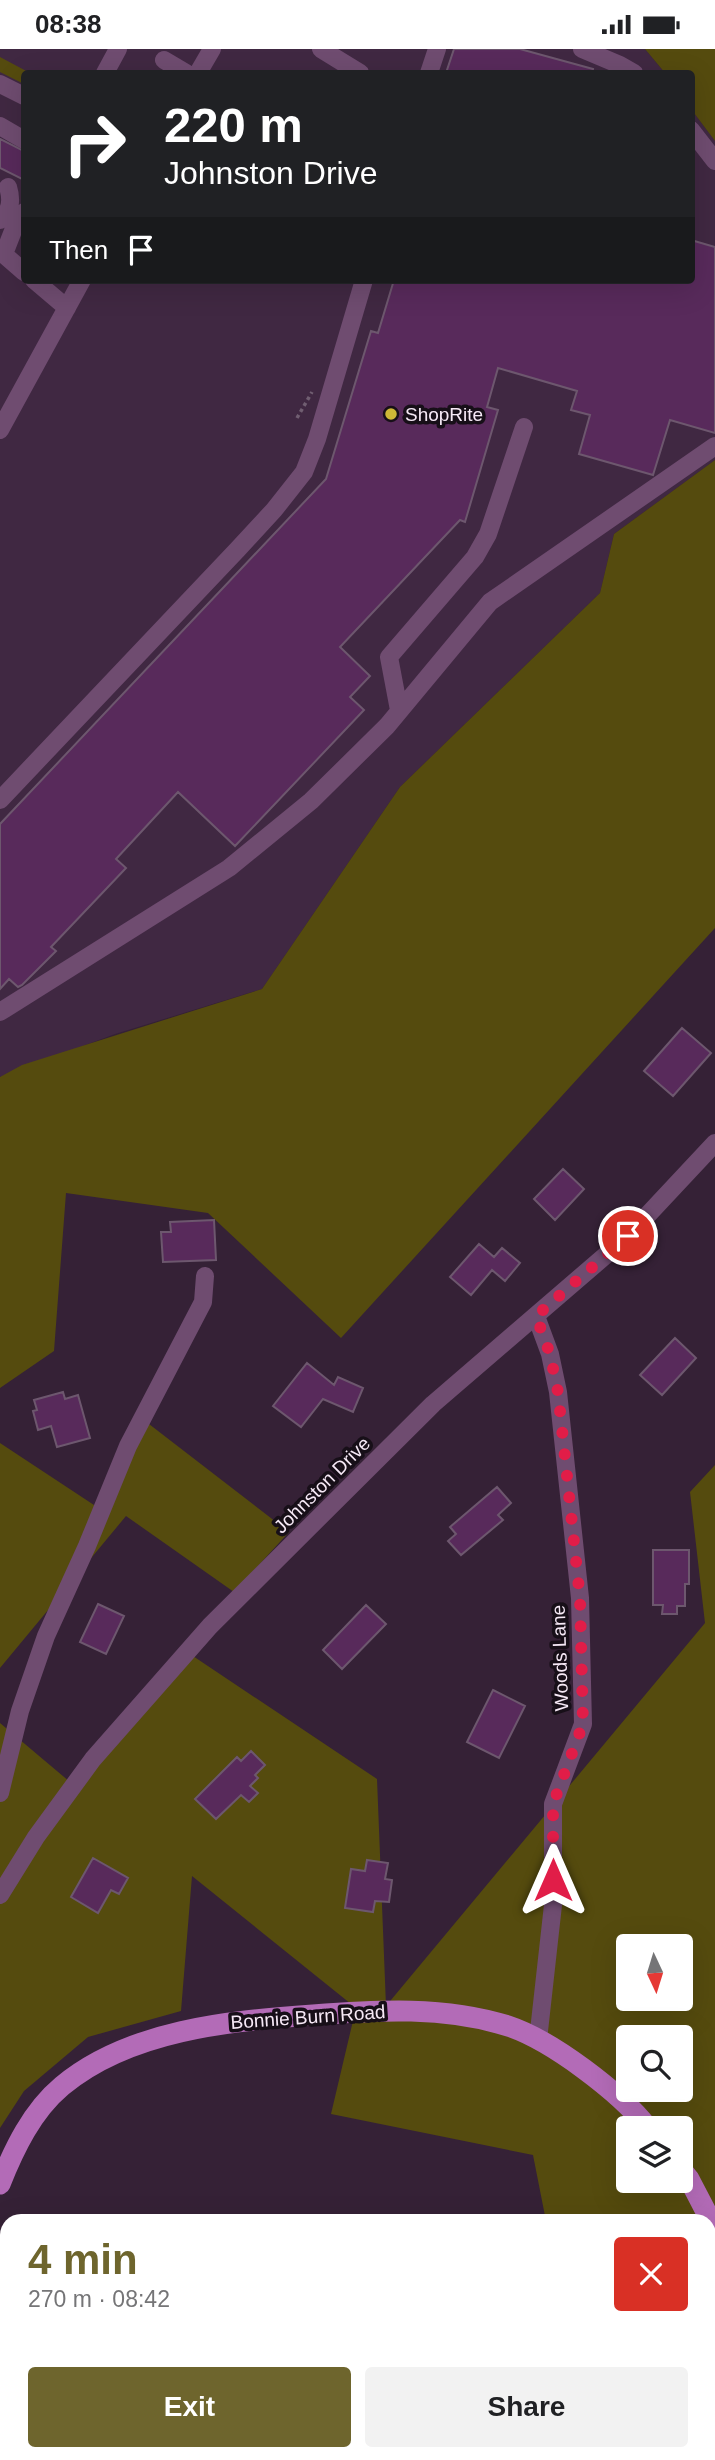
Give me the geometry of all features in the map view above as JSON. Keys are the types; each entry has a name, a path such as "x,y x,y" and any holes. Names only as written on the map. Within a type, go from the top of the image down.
{"main road":[{"name":"Bonnie Burn Road","path":"0,2184 12,2154 34,2117 61,2086 95,2064 141,2043 198,2027 259,2019 369,2011 417,2011 466,2017 508,2027 538,2041 584,2070 639,2116"},
{"path":"693,2187 707,2214"}],"street":[{"path":"107,70 118,49"},
{"path":"200,70 212,49"},
{"path":"321,49 355,70"},
{"path":"430,70 437,49"},
{"path":"582,49 629,70"},
{"path":"164,61 180,70"},
{"path":"0,84 21,94"},
{"path":"0,126 21,138"},
{"path":"695,135 715,161"},
{"path":"0,220 9,210 9,187"},
{"path":"21,215 2,253 21,269"},
{"path":"39,284 67,308"},
{"path":"0,430 80,284"},
{"path":"0,800 238,549 304,472 317,439 363,284"},
{"path":"400,711 388,657 475,557 488,534 524,427"},
{"path":"0,1012 229,867 311,801 400,711 491,602 715,446"},
{"name":"Johnston Drive","path":"0,1895 36,1836 93,1759 210,1626 433,1404 628,1236 715,1143"},
{"path":"0,1793 20,1711 46,1636 128,1446 203,1302 205,1276"},
{"name":"Woods Lane","path":"536,1316 550,1354 558,1392 580,1598 583,1724 553,1804 553,1905 538,2041"}],"shaded area":[{"path":"0,49 645,49 662,70 21,70 21,284 695,284 695,114 715,141 715,460 614,534 600,593 400,787 262,989 115,1034 0,1077"},
{"path":"645,49 715,49 715,141 695,114 695,70 662,70"},
{"path":"0,57 24,70 21,70 21,82 0,72"},
{"path":"715,460 715,928 341,1338 208,1213 66,1193 54,1351 0,1388 0,1077 22,1065 262,989 400,787 600,593 614,534"},
{"path":"136,1414 289,1532 234,1592 126,1516 0,1668 0,1443 97,1507"},
{"path":"715,1465 715,2214 545,2214 533,2155 331,2114 356,2008 192,1876 181,2011 88,2037 24,2091 0,2128 0,1723 70,1782 181,1648 377,1779 386,2006 705,1623 690,1492"}],"building":[{"path":"454,49 520,49 593,69 593,70 447,70"},
{"path":"0,139 21,150 21,178 0,168"},
{"path":"695,241 715,247 715,433 670,420 653,475 579,454 590,415 571,410 577,391 498,368 487,407 498,410 465,522 460,520 340,647 370,676 350,697 364,710 235,846 178,792 116,859 126,868 51,947 56,951 22,985 18,987 9,979 0,989 0,824 326,479 371,331 378,333 393,284 695,284"},
{"path":"682,1028 711,1053 673,1096 644,1071"},
{"path":"563,1169 584,1189 555,1220 534,1199"},
{"path":"214,1220 216,1260 163,1262 161,1232 171,1232 170,1222"},
{"path":"479,1244 494,1257 502,1248 520,1263 505,1281 492,1270 471,1295 450,1277"},
{"path":"675,1338 696,1358 662,1395 640,1375"},
{"path":"307,1363 334,1385 338,1377 363,1388 353,1412 323,1399 301,1427 273,1406"},
{"path":"63,1392 65,1399 78,1395 90,1438 57,1447 51,1426 38,1430 33,1411 37,1410 34,1400"},
{"path":"497,1487 511,1503 498,1515 503,1520 461,1555 448,1541 456,1534 450,1527"},
{"path":"653,1550 689,1550 689,1584 685,1584 685,1606 677,1606 677,1614 662,1614 663,1605 653,1605"},
{"path":"98,1604 124,1616 106,1654 80,1642"},
{"path":"366,1605 386,1624 342,1669 323,1650"},
{"path":"493,1690 525,1706 499,1758 467,1742"},
{"path":"251,1751 265,1765 255,1775 258,1778 250,1786 258,1793 249,1802 241,1795 216,1819 195,1799 237,1757 241,1761"},
{"path":"93,1858 128,1878 119,1894 111,1890 98,1913 71,1897"},
{"path":"367,1860 388,1863 385,1879 392,1880 389,1902 375,1901 373,1912 345,1908 351,1869 365,1871"}],"place":[{"name":"ShopRite","path":"391,414"}],"route":[{"path":"553,1880 553,1804 583,1724 580,1598 558,1392 550,1354 536,1316 628,1236"}]}
